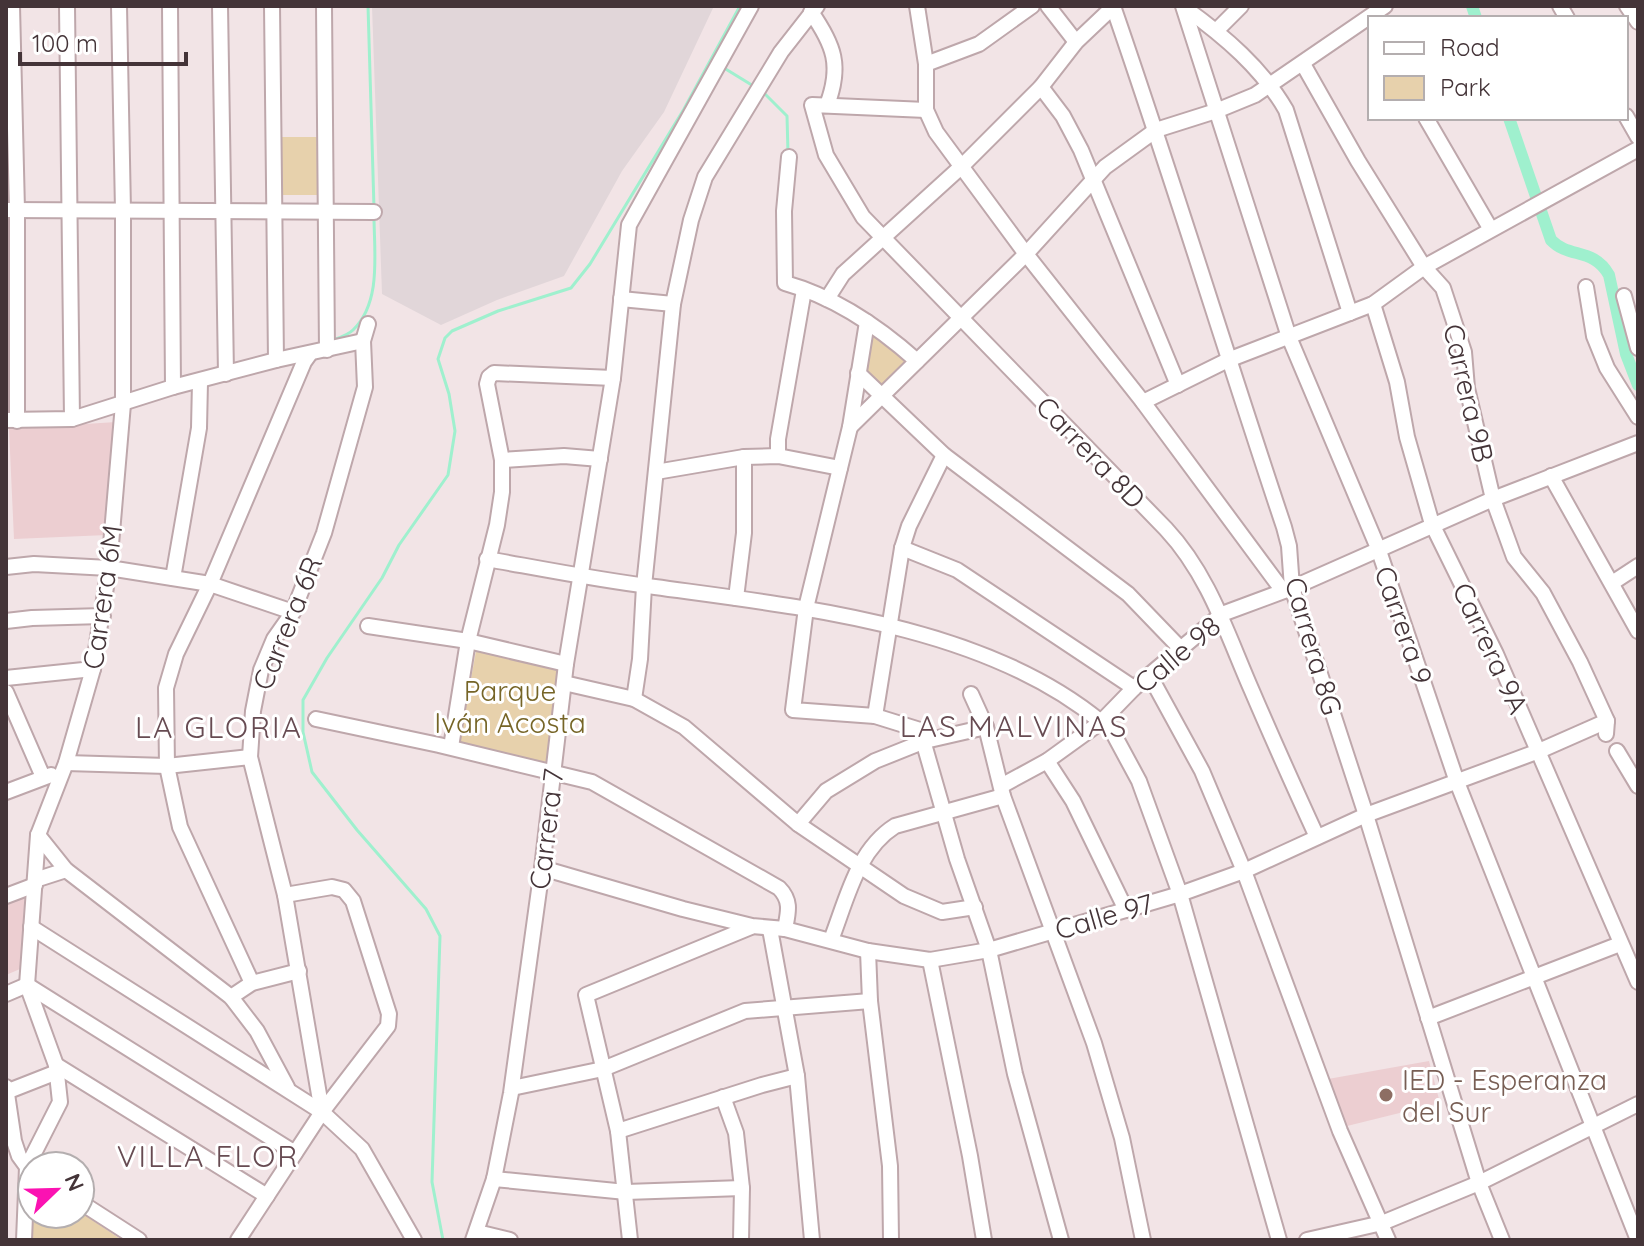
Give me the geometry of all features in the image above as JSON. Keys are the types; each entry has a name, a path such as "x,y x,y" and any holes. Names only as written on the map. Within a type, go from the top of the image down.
{"street":[{"path":"67,6 72,419"},
{"name":"Carrera 6M","path":"38,1150 60,1102 57,1069 27,985 38,835 64,768 93,669 109,568 123,404 119,6"},
{"path":"170,6 173,387"},
{"path":"220,6 226,374"},
{"path":"272,6 276,360"},
{"path":"324,6 327,350"},
{"name":"Carrera 7","path":"475,1236 494,1179 512,1088 566,664 613,378 629,225 751,6"},
{"path":"917,6 926,64 926,110 936,132 1026,254 1287,589"},
{"path":"926,64 979,44 1032,6"},
{"path":"1048,6 1076,42"},
{"path":"827,299 843,274 962,166 1041,87 1076,42 1113,6"},
{"name":"Carrera 8G","path":"1113,6 1284,527 1289,546 1287,589 1366,815 1479,1183 1502,1240"},
{"path":"1193,33 1212,27 1241,6"},
{"path":"1627,6 1638,22"},
{"path":"1184,7 1212,27 1272,84 1286,110 1350,313"},
{"name":"Carrera 9","path":"1184,7 1289,337 1378,548 1457,782 1638,1240"},
{"path":"12,9 11,420 72,419 173,387 363,341"},
{"path":"634,699 673,304 691,220 705,177 796,30 814,9 833,52 836,75 827,105 926,110"},
{"path":"850,427 1026,254 1105,167 1156,130 1255,95 1368,20"},
{"name":"Carrera 9B","path":"1303,64 1358,161 1424,267 1443,288 1464,352 1467,388 1514,557 1543,593 1580,662 1607,727"},
{"path":"1041,87 1063,116 1093,180 1178,385"},
{"name":"Carrera 8D","path":"827,105 812,105 816,127 833,170 863,217 1178,541 1222,614 1251,689 1317,837"},
{"path":"1427,120 1490,228"},
{"path":"1628,120 1638,137"},
{"path":"1143,402 1228,360 1373,304 1424,267 1490,228 1638,149"},
{"path":"789,157 784,211 785,283 827,299 867,322 917,361"},
{"path":"12,210 374,212"},
{"path":"1586,287 1589,320 1598,347 1607,368 1638,417"},
{"path":"778,456 780,426 804,290"},
{"path":"1624,296 1638,348"},
{"path":"621,299 673,304"},
{"name":"Carrera 9A","path":"1373,304 1397,382 1407,437 1432,524 1496,654 1638,982"},
{"path":"867,322 850,427 806,608 793,710 875,716 920,730 942,812 989,950 1015,1074 1061,1240"},
{"name":"Carrera 6R","path":"322,1112 285,895 250,757 253,711 261,670 274,639 293,612 324,533 365,387 363,341 368,324"},
{"path":"252,983 180,827 167,766 166,688 176,654 210,584 309,355"},
{"path":"451,747 468,641 497,525 502,492 502,460 487,384 489,377 494,373 613,378"},
{"path":"858,373 944,455 1128,594 1181,649"},
{"path":"173,578 199,428 200,382"},
{"name":"Calle 98","path":"831,940 860,864 880,836 895,826 1002,791 1103,720 1134,688 1222,614 1287,589 1499,496 1638,443"},
{"path":"875,716 902,548 909,526 944,455"},
{"path":"502,460 564,456 600,459"},
{"path":"656,472 744,457 778,456 840,468"},
{"path":"736,598 744,533 744,457"},
{"path":"1551,476 1638,631"},
{"path":"902,548 957,570 1134,688"},
{"path":"487,559 644,586 806,608 889,625 1017,669 1075,700 1103,720 1139,781 1180,894 1279,1240"},
{"path":"6,567 34,564 109,568 173,578 210,584 293,612"},
{"path":"1612,583 1638,566"},
{"path":"6,621 103,616"},
{"path":"368,626 468,641 566,664"},
{"path":"6,678 93,669"},
{"path":"1150,676 1202,771 1244,871 1340,1131 1388,1240"},
{"path":"564,683 634,699 684,727 798,824 904,896 942,912 975,907"},
{"path":"6,692 13,727 43,777"},
{"path":"971,694 986,727 1002,791 1094,1043 1122,1138 1143,1240"},
{"path":"316,719 451,747 592,782 779,888 786,896 789,907 778,929 785,1006 797,1076 812,1240"},
{"path":"798,824 826,791 875,761 925,741 986,727"},
{"name":"Calle 97","path":"542,868 752,926 831,940 868,951 930,960 989,950 1180,894 1244,871 1366,815 1607,727"},
{"path":"1617,751 1638,786"},
{"path":"6,792 64,768 167,766 250,757"},
{"path":"1047,761 1073,801 1126,910"},
{"path":"38,835 66,870 231,997 257,1031 288,1089"},
{"path":"6,896 66,870"},
{"path":"238,1240 322,1112 388,1026 389,1014 353,901 344,890 332,887 285,895"},
{"path":"630,1240 618,1131 586,995 752,926"},
{"path":"31,927 322,1112 362,1149 414,1240"},
{"path":"1428,1018 1620,944"},
{"path":"868,951 870,1001 890,1166 891,1240"},
{"path":"930,960 984,1240"},
{"path":"231,997 252,983 299,971"},
{"path":"6,994 27,985 295,1153"},
{"path":"512,1088 603,1069 731,1015 785,1006 870,1001"},
{"path":"17,1150 7,1090 57,1069 267,1196"},
{"path":"618,1131 797,1076"},
{"path":"723,1097 736,1133 742,1188 741,1240"},
{"path":"1307,1240 1382,1223 1479,1183 1638,1104"},
{"path":"494,1179 626,1192 742,1188"},
{"path":"96,1212 139,1240"},
{"path":"475,1236 510,1240"}],"shaded area":[{"path":"372,6 714,6 664,112 622,171 564,276 497,300 441,325 382,294"},
{"path":"116,422 107,535 14,539 9,429"},
{"path":"25,893 20,969 6,975 6,901"},
{"name":"IED - Esperanza del Sur","path":"1429,1061 1440,1103 1343,1127 1328,1079"}],"green space":[{"path":"281,137 319,137 319,195 282,195"},
{"path":"873,330 909,360 880,388 862,372"},
{"name":"Parque Iván Acosta","path":"476,651 560,668 546,762 459,745"},
{"path":"96,1223 122,1240 29,1240 30,1230 96,1230"}],"waterway":[{"path":"368,6 374,208"},
{"path":"443,1240 432,1182 440,936 426,909 357,830 312,772 303,732 303,700 327,658 382,578 399,545 448,475 455,431 449,394 438,359 445,338 452,331 498,311 571,288 590,264 684,109 740,6"},
{"path":"1472,6 1475,16"},
{"path":"724,68 755,87"},
{"path":"762,91 787,116 788,153"},
{"path":"1510,120 1551,240 1565,250 1596,260 1609,275 1626,354 1638,385"},
{"path":"330,341 353,330 369,305 375,261 374,216"}],"place":[{"name":"IED - Esperanza del Sur","path":"1386,1095"}],"district":[{"name":"LAS MALVINAS","path":"1014,726"},
{"name":"LA GLORIA","path":"219,727"},
{"name":"VILLA FLOR","path":"208,1156"}]}
